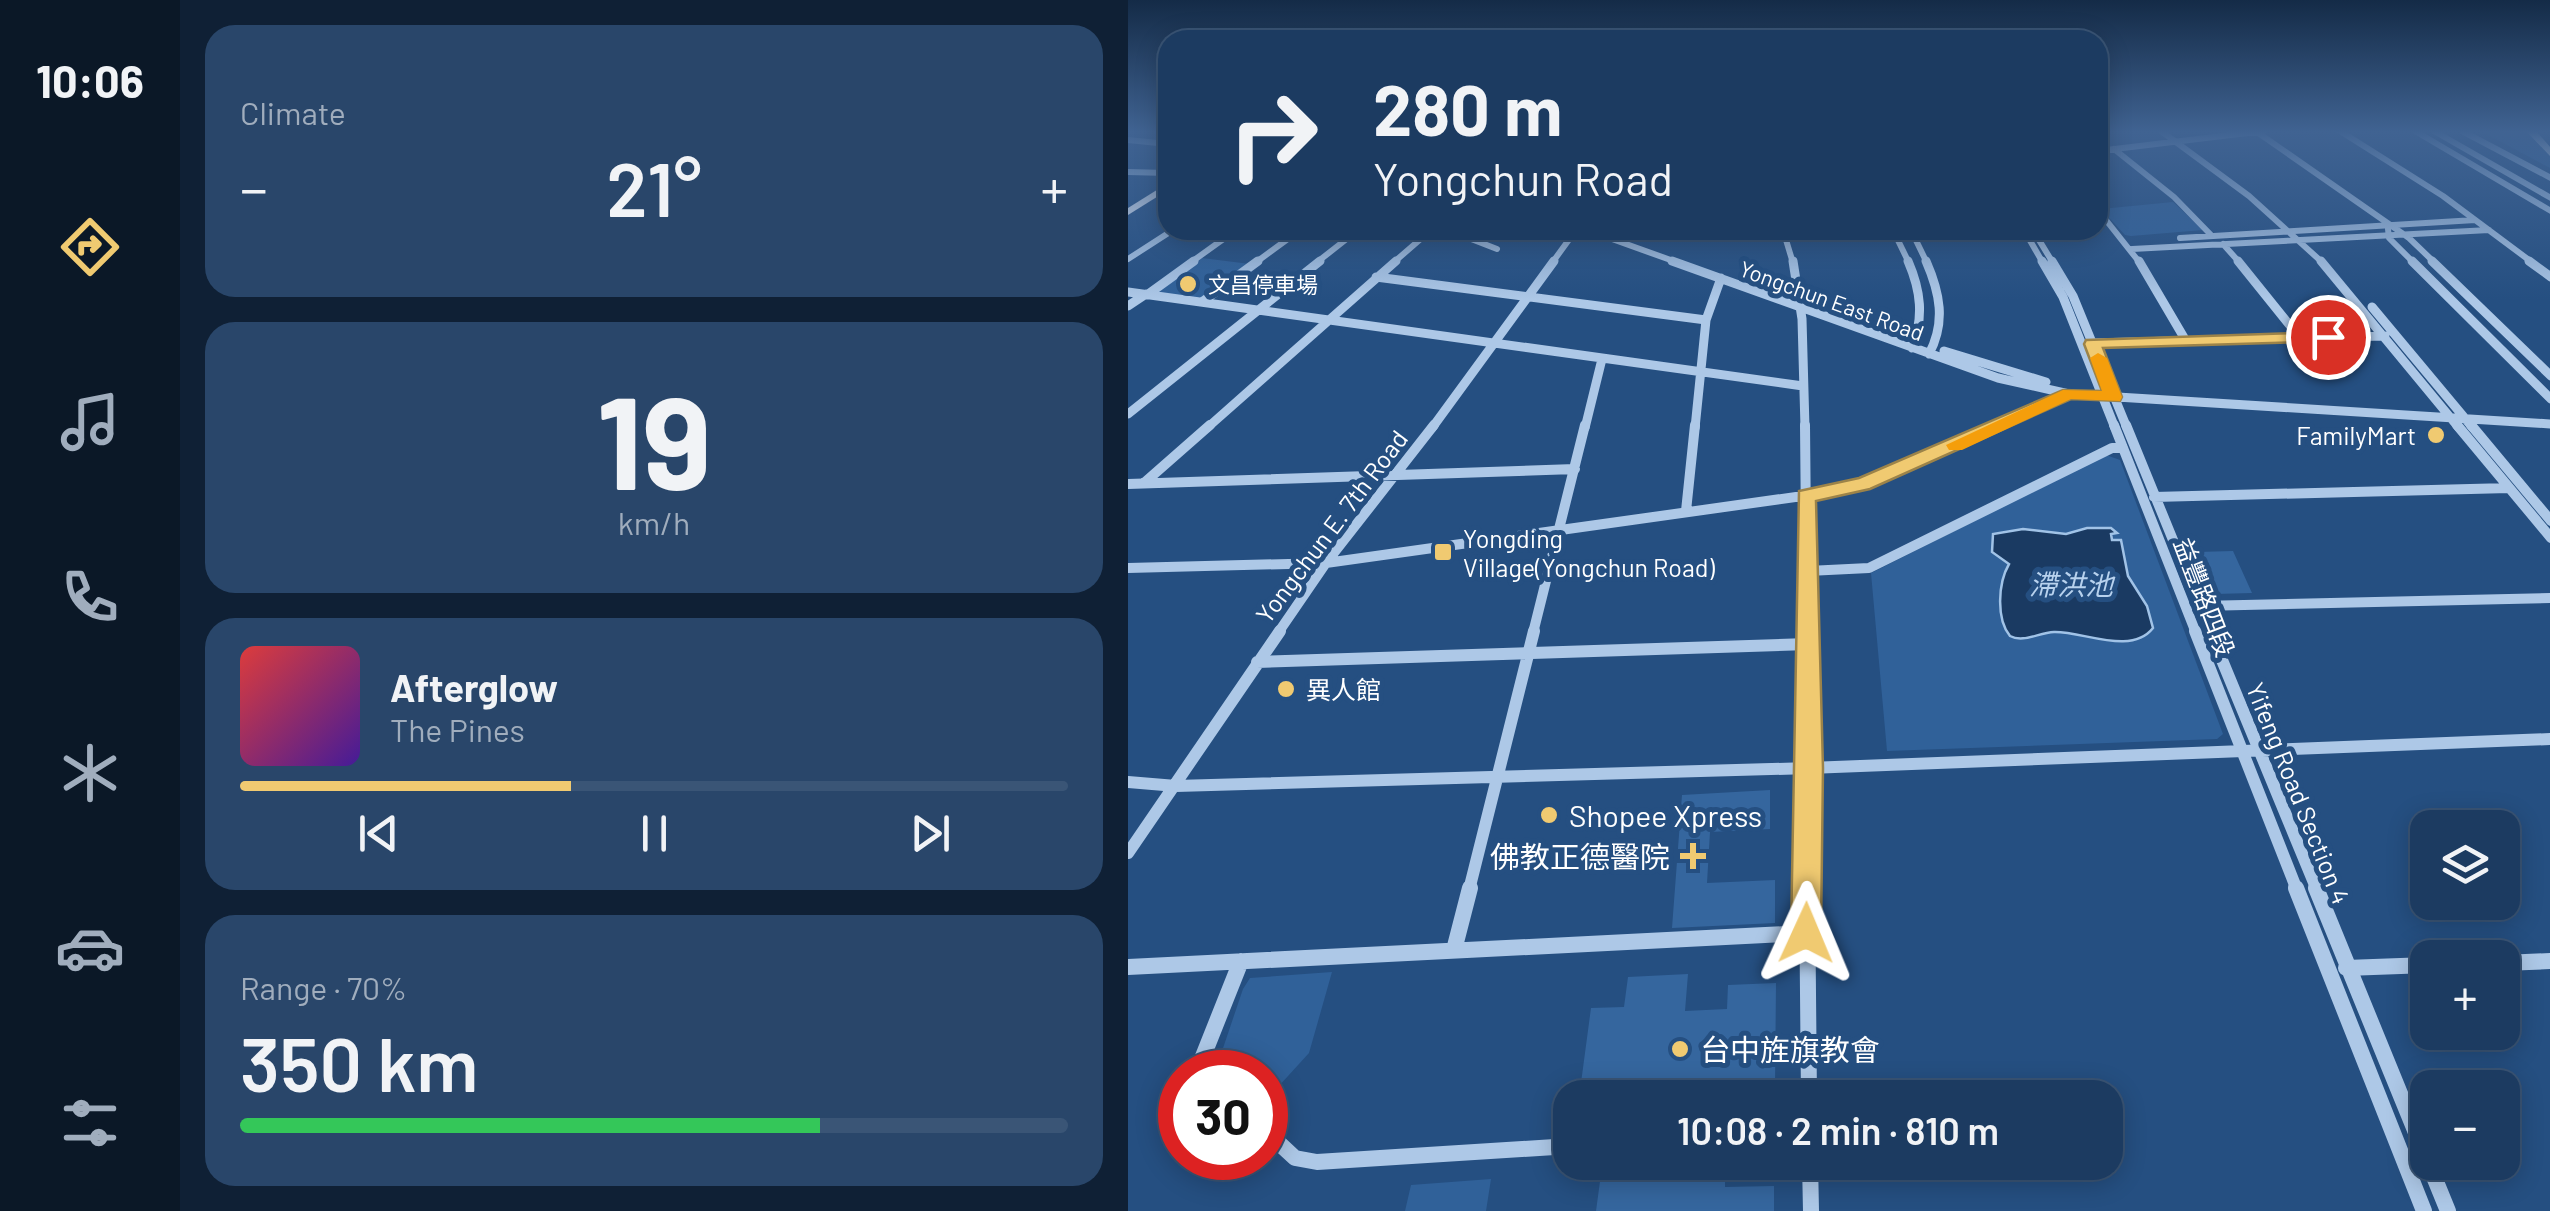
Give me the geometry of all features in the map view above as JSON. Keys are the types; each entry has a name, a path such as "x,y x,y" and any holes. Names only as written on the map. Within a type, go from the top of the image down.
{"main road":[{"path":"1128,212 1158,192"}],"street":[{"path":"2163,188 2212,236"},
{"path":"2240,188 2299,234 2363,297 2550,538"},
{"path":"2332,188 2388,229 2402,233 2489,230"},
{"path":"2426,188 2550,277"},
{"path":"2509,188 2550,212"},
{"path":"2130,245 2212,236 2388,229 2475,220"},
{"path":"2108,221 2130,245 2186,341"},
{"path":"2388,229 2389,238 2550,400"},
{"path":"2402,233 2550,376"},
{"path":"2130,245 2223,244 2299,234"},
{"path":"2299,234 2550,521"},
{"path":"1128,258 1158,239"},
{"path":"1128,306 1221,240"},
{"path":"1202,302 1287,240"},
{"path":"1128,414 1346,240"},
{"path":"1144,483 1419,240"},
{"path":"1473,240 1496,249"},
{"name":"Yongchun E. 7th Road","path":"1128,854 1326,563 1399,474 1569,240"},
{"name":"Yongchun East Road","path":"1615,240 1913,344 1998,378 2107,393 2550,420"},
{"name":"Yongchun East Road","path":"1632,240 1799,304"},
{"path":"1787,240 1794,260 1799,304 1808,571 1809,1080"},
{"path":"1898,240 1924,315 1913,344"},
{"path":"1915,240 1934,282 1942,315 1939,337 1931,351"},
{"path":"2030,240 2064,297 2107,393"},
{"path":"2040,240 2067,286 2092,344 2107,393"},
{"path":"2223,244 2270,296 2300,338"},
{"path":"1902,247 1918,245"},
{"path":"1376,277 1706,320"},
{"path":"1686,511 1706,320 1720,278"},
{"path":"1128,292 1803,386"},
{"path":"2092,344 2385,336"},
{"path":"1454,950 1602,358"},
{"path":"1128,568 1326,563 1806,496 1863,484 2070,390"},
{"name":"益豐路四段","path":"2107,393 2122,448 2424,1211"},
{"name":"Yifeng Road Section 4","path":"2107,393 2200,606 2448,1211"},
{"path":"1808,571 1869,568 2112,448 2122,448"},
{"path":"1128,484 1575,469"},
{"path":"2154,497 2509,488"},
{"path":"2200,606 2550,598"},
{"path":"1256,662 1808,644"},
{"path":"1128,782 1176,786 1499,778 2550,739"},
{"path":"1128,967 1806,933"},
{"path":"1205,1050 1241,961"},
{"path":"2520,962 2550,961"},
{"path":"2346,968 2410,966"},
{"path":"1288,1151 1295,1158 1316,1162 1553,1147"},
{"path":"1810,1180 1811,1211"}],"shaded area":[{"path":"2173,202 2203,230 2125,235 2108,217 2108,208"},
{"path":"1202,258 1250,264 1203,299 1154,293"},
{"path":"2106,455 2120,460 2223,734 2217,739 1887,751 1871,573"},
{"path":"1332,972 1309,1053 1288,1076 1288,1050 1222,1050 1250,978"},
{"path":"1491,1179 1486,1211 1405,1211 1411,1185"}],"water":[{"name":"滯洪池","path":"2087,528 2111,528 2117,533 2111,534 2112,540 2121,540 2128,576 2147,606 2153,628 2144,636 2120,641 2054,632 2025,638 2010,636 2002,620 2000,601 2009,564 1992,552 1993,534 2023,529 2066,534"}],"building":[{"path":"2233,551 2252,593 2215,594 2197,552"},
{"name":"佛教正德醫院","path":"1770,790 1770,829 1710,832 1707,883 1775,880 1775,923 1672,928 1682,795"},
{"name":"台中旌旗教會","path":"1688,974 1685,1011 1727,1009 1728,985 1776,983 1775,1080 1581,1080 1591,1008 1624,1007 1628,977"},
{"path":"1600,1180 1725,1180 1725,1187 1774,1186 1774,1211 1596,1211"}],"slow traffic":[{"path":"1955,445 2069,394 2114,397 2098,358"}],"place":[{"name":"文昌停車場","path":"1188,284"},
{"name":"FamilyMart","path":"2436,435"},
{"name":"Yongding Village(Yongchun Road)","path":"1443,552"},
{"name":"異人館","path":"1286,689"},
{"name":"Shopee Xpress","path":"1549,815"},
{"name":"佛教正德醫院","path":"1693,856"},
{"name":"台中旌旗教會","path":"1680,1049"}],"route":[{"path":"1806,933 1810,768 1806,496 1863,484 2069,394 2114,397 2092,344 2328,337"}]}
